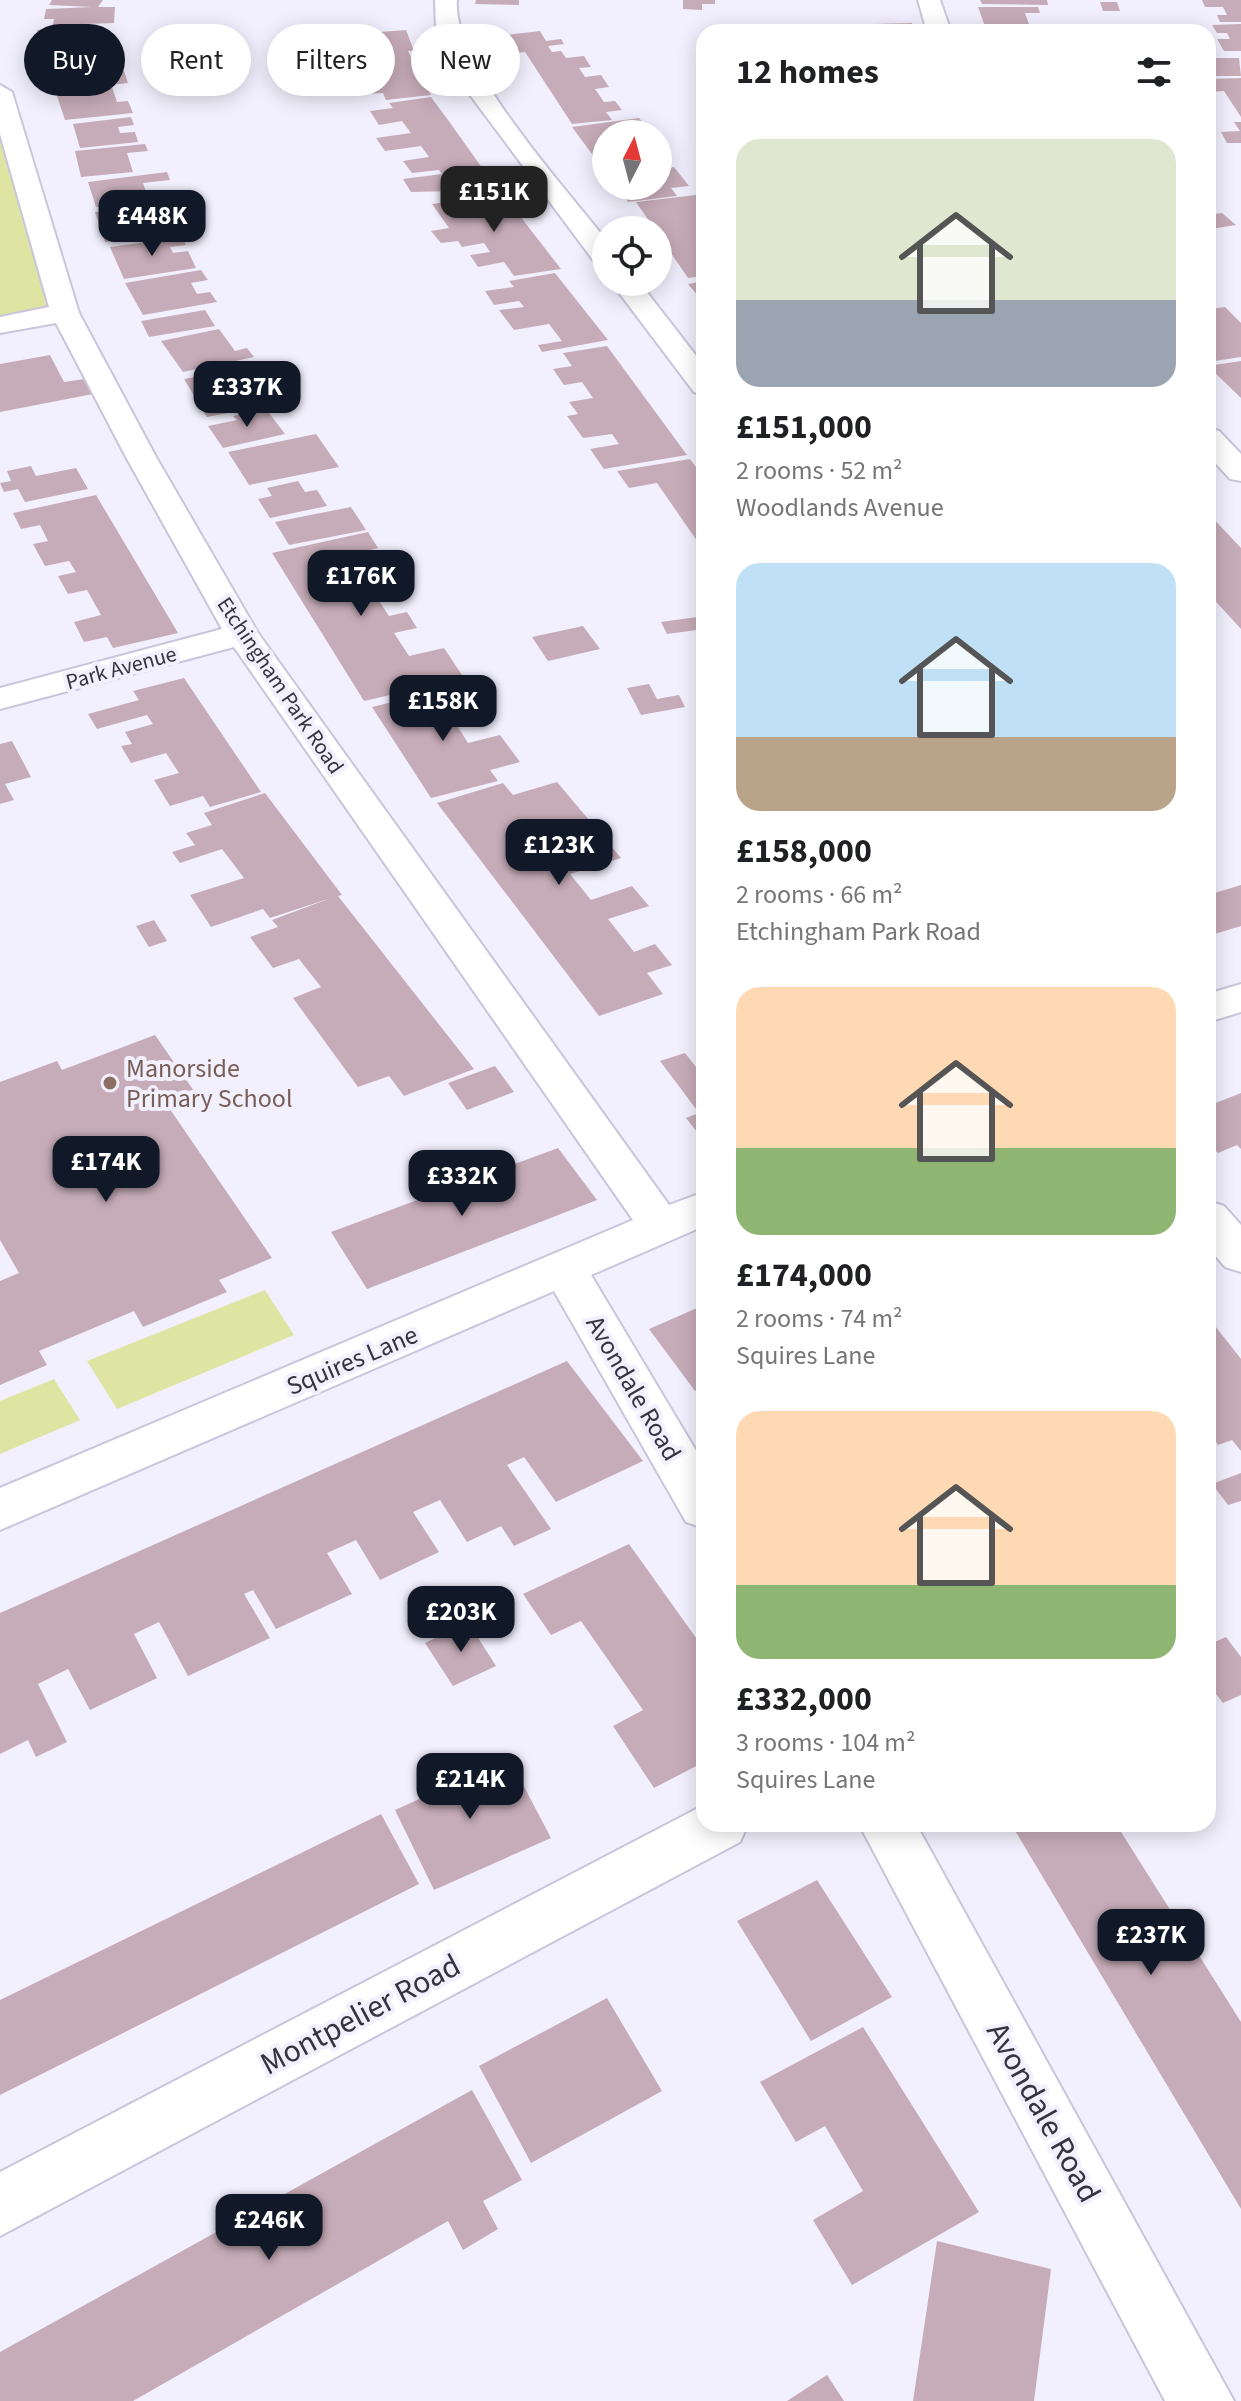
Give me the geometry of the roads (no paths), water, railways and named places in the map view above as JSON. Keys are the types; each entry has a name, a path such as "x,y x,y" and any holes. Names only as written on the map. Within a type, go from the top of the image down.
{"street":[{"path":"446,0 444,12 452,47 468,76 592,240"},
{"path":"929,0 936,24"},
{"name":"Etchingham Park Road","path":"0,92 65,313 141,457 242,634 660,1225"},
{"path":"636,296 696,375"},
{"path":"0,325 65,313"},
{"path":"1216,445 1241,472"},
{"name":"Park Avenue","path":"0,699 242,634"},
{"path":"1216,1006 1241,997"},
{"name":"Squires Lane","path":"0,1510 696,1211"},
{"path":"1216,1226 1241,1255"},
{"name":"Avondale Road","path":"564,1268 696,1494"},
{"name":"Montpelier Road","path":"0,2205 705,1832"},
{"name":"Avondale Road","path":"891,1832 1201,2401"}],"place":[{"name":"Manorside Primary School","path":"110,1083"}]}
